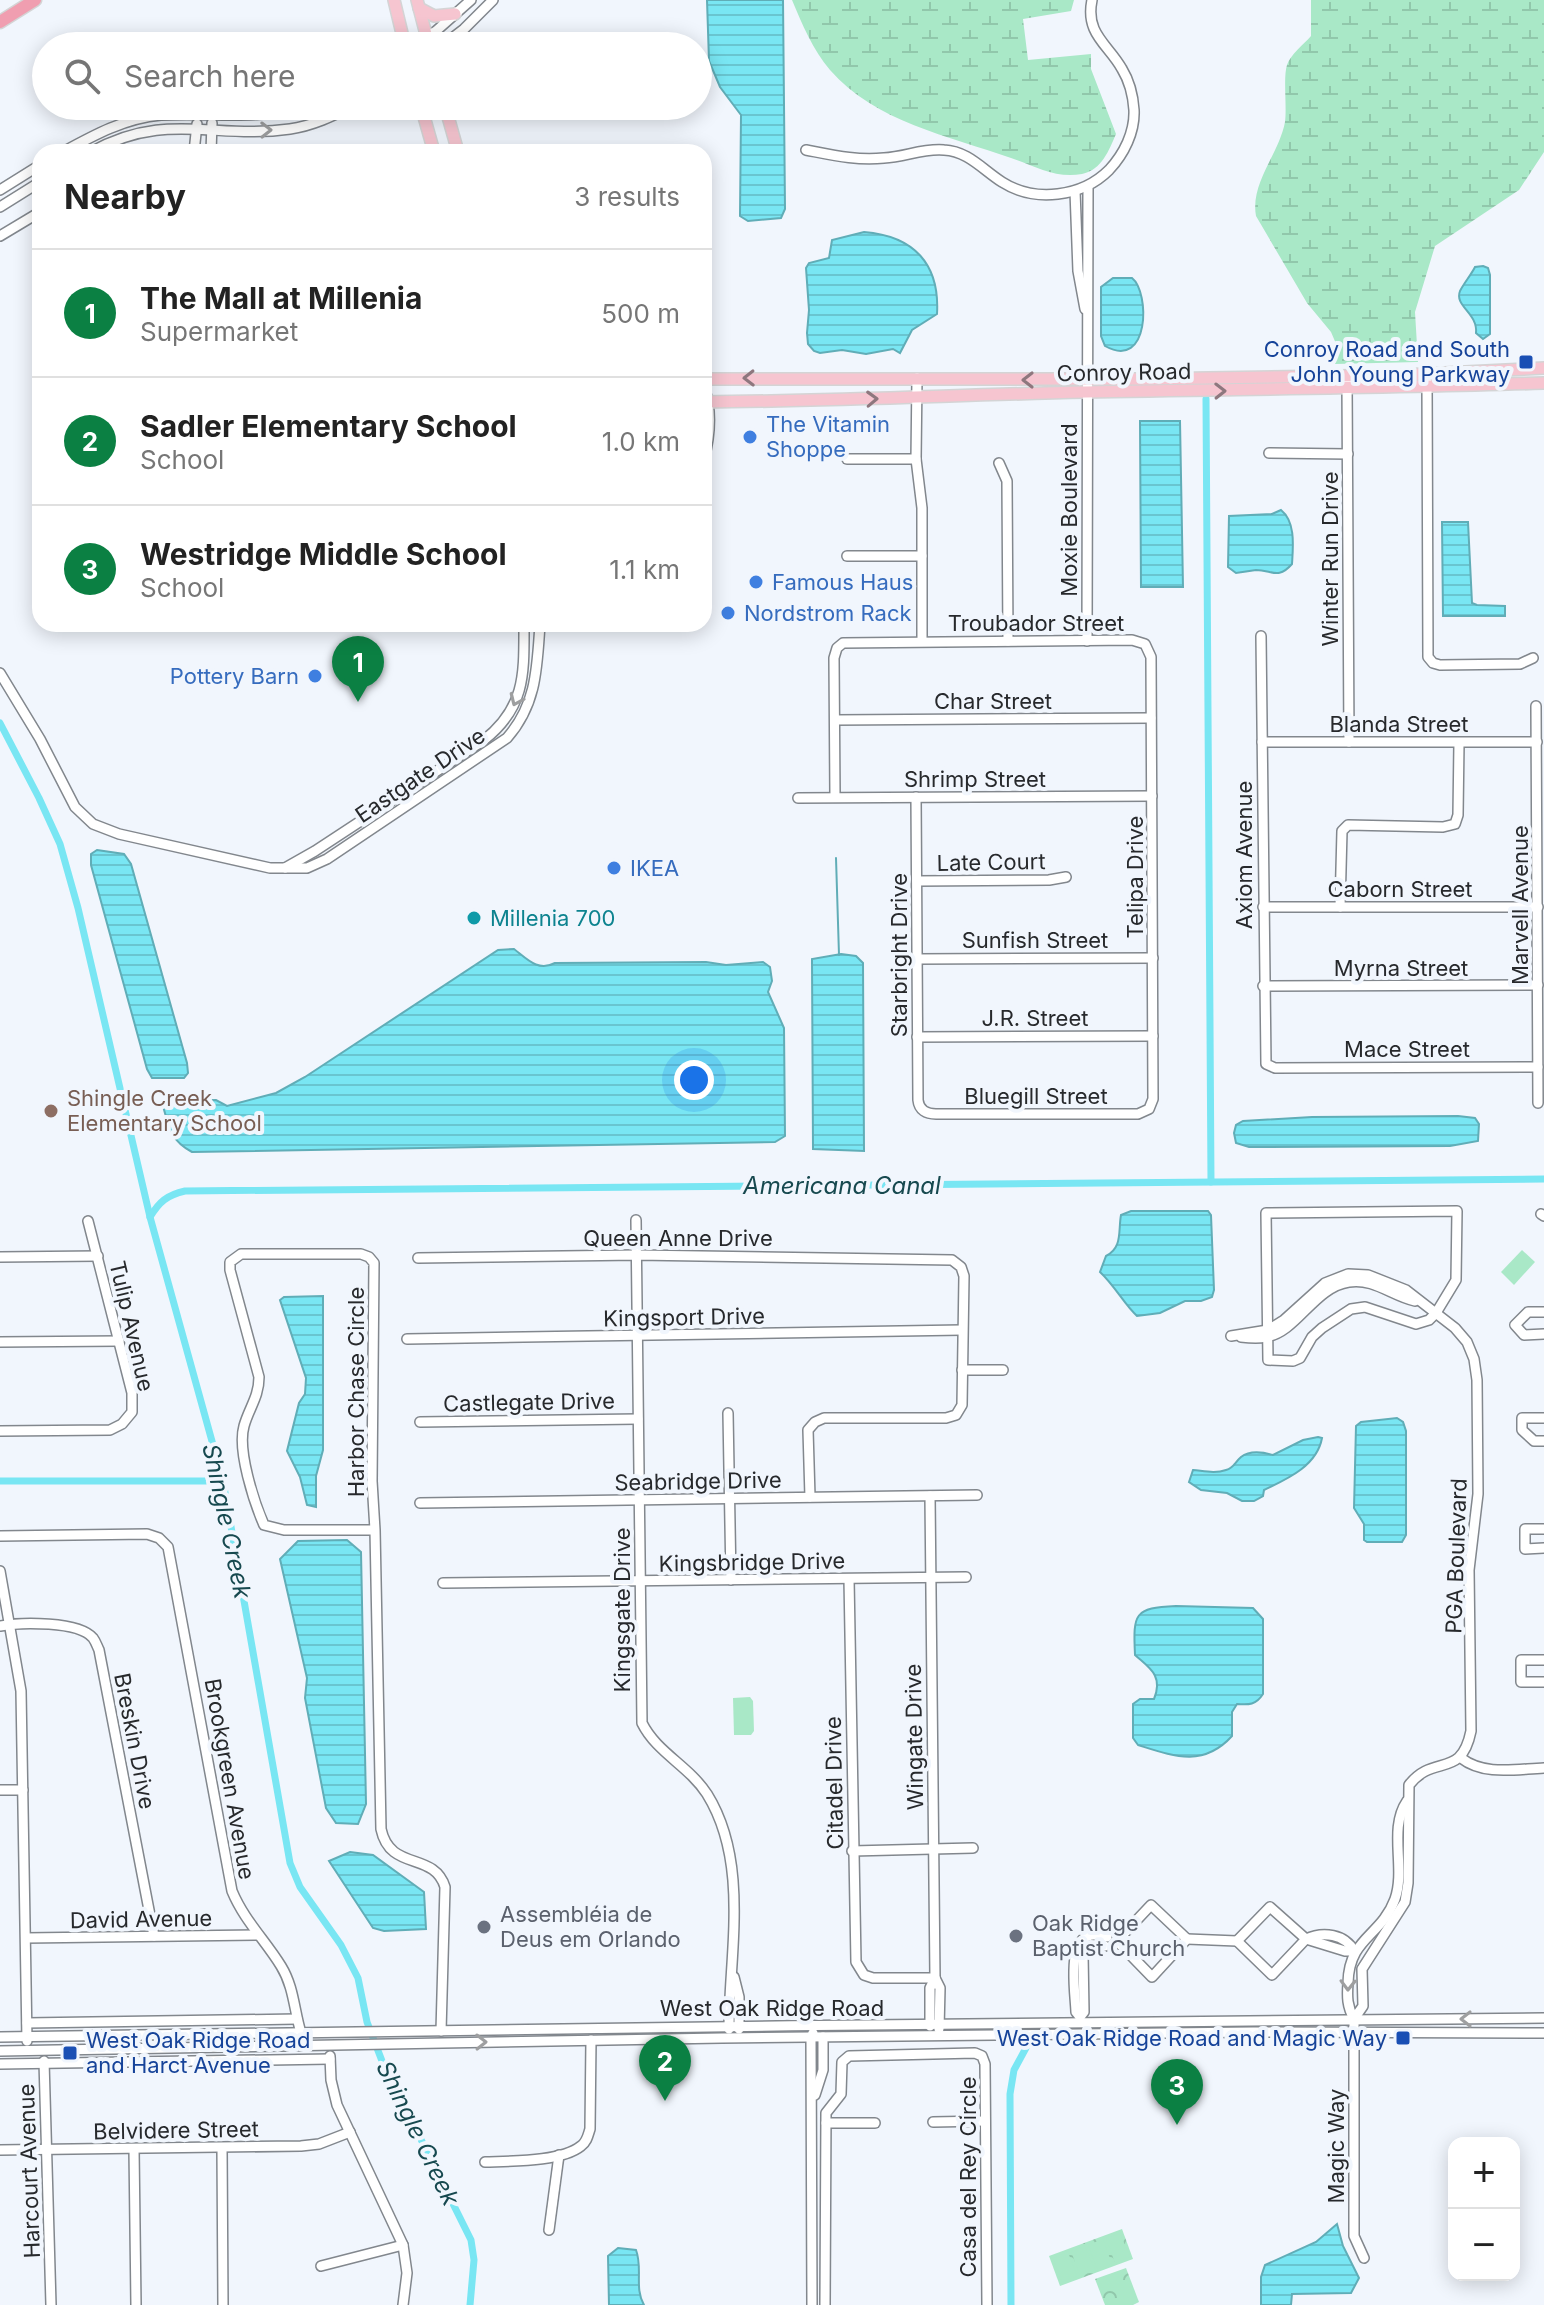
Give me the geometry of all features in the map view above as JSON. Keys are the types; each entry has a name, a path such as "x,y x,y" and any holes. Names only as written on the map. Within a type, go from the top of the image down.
{"highway":[{"path":"0,22 35,0"}],"main road":[{"path":"394,0 402,32"},
{"path":"418,4 434,16 455,14"},
{"path":"418,4 425,32"},
{"path":"425,120 432,144"},
{"path":"449,120 456,144"},
{"name":"Conroy Road","path":"712,402 917,398 1087,386 1544,368"},
{"name":"Conroy Road","path":"712,379 917,378 1087,386 1348,389 1544,383"}],"street":[{"path":"438,32 471,0"},
{"path":"460,32 493,0"},
{"path":"806,150 851,158 886,158 924,150 948,150 972,159 1002,182 1023,191 1052,195 1088,186 1119,159 1129,138 1134,113 1132,90 1121,67 1100,43 1093,27 1092,0"},
{"path":"78,144 106,129 133,120"},
{"path":"195,144 197,120"},
{"path":"211,144 212,120"},
{"path":"105,144 141,132 197,127 289,130 323,120"},
{"path":"0,190 32,170"},
{"path":"1083,234 1088,186"},
{"path":"0,207 32,187"},
{"path":"1075,191 1074,217 1083,234"},
{"path":"0,236 32,217"},
{"name":"Moxie Boulevard","path":"1083,234 1088,320 1087,641"},
{"path":"1426,375 1428,657 1440,665 1520,664 1533,658"},
{"name":"Winter Run Drive","path":"1347,376 1349,742"},
{"path":"917,378 916,459 922,508 922,641"},
{"path":"1269,453 1348,454"},
{"path":"847,459 916,459"},
{"path":"999,463 1007,481 1008,641"},
{"path":"847,556 922,556"},
{"name":"Eastgate Drive","path":"285,868 484,740 502,724 521,687 524,632"},
{"name":"Eastgate Drive","path":"0,673 40,739 75,807 93,824 119,834 270,868 307,868 327,859 507,738 521,721 532,697 540,632"},
{"name":"Axiom Avenue","path":"1261,636 1264,1058 1266,1064 1275,1068"},
{"name":"Troubador Street","path":"835,797 834,658 840,645 847,642 1136,640 1145,644"},
{"name":"Telipa Drive","path":"1145,644 1151,657 1153,1099 1149,1109"},
{"name":"Marvell Avenue","path":"1536,706 1538,1103"},
{"name":"Char Street","path":"835,720 1151,718"},
{"name":"Blanda Street","path":"1262,742 1537,742"},
{"path":"1340,907 1342,831 1348,825 1443,827 1455,824 1458,815 1459,743"},
{"name":"Shrimp Street","path":"798,798 1152,796"},
{"name":"Starbright Drive","path":"916,797 918,1100 923,1111"},
{"name":"Late Court","path":"917,881 1049,880 1066,877"},
{"name":"Caborn Street","path":"1263,907 1538,907"},
{"name":"Sunfish Street","path":"917,959 1153,958"},
{"name":"Myrna Street","path":"1263,986 1538,985"},
{"name":"J.R. Street","path":"917,1037 1153,1036"},
{"name":"Mace Street","path":"1275,1068 1538,1067"},
{"name":"Bluegill Street","path":"923,1111 932,1114 1138,1114 1149,1109"},
{"path":"1457,1211 1456,1280 1436,1313 1424,1323 1416,1324 1365,1307 1351,1309 1322,1328 1312,1337 1300,1358 1293,1361 1268,1360 1268,1333 1266,1213 1457,1211"},
{"name":"Kingsgate Drive","path":"636,1220 642,1723 649,1738 695,1777 717,1816 730,1863 733,1895 733,1969 728,1996 734,2038"},
{"name":"Tulip Avenue","path":"0,1431 110,1430 122,1424 132,1412 132,1393 88,1221"},
{"name":"Harbor Chase Circle","path":"375,1530 284,1530 264,1525 242,1452 242,1430 259,1390 259,1377 230,1270 234,1257 241,1254 361,1254 374,1263 372,1481 375,1530 381,1829 384,1842 391,1851 442,1876 445,1887 441,2031"},
{"name":"Queen Anne Drive","path":"418,1258 637,1255 939,1258 952,1260 961,1267 964,1276 962,1330"},
{"path":"0,1257 98,1256"},
{"name":"PGA Boulevard","path":"1268,1333 1325,1283 1348,1274 1368,1275 1406,1290 1455,1328 1467,1342 1474,1359 1477,1380 1478,1494 1469,1570 1471,1731 1461,1758"},
{"path":"1544,1312 1528,1312 1515,1325 1524,1335 1544,1334"},
{"path":"810,1497 808,1430 815,1422 824,1418 946,1418 956,1415 962,1405 962,1330"},
{"name":"Kingsport Drive","path":"407,1339 962,1330"},
{"path":"0,1342 119,1341"},
{"path":"962,1370 1003,1370"},
{"path":"728,1413 731,1580"},
{"path":"1544,1418 1522,1418 1522,1430 1534,1441 1544,1441"},
{"name":"Castlegate Drive","path":"420,1422 638,1419"},
{"name":"Seabridge Drive","path":"420,1503 977,1495"},
{"name":"Wingate Drive","path":"930,1496 935,1978 940,1988 935,2026"},
{"path":"1544,1529 1525,1529 1525,1549 1544,1548"},
{"name":"Brookgreen Avenue","path":"0,1536 147,1534 159,1538 168,1547 232,1891 241,1911 281,1966 293,1992 301,2033"},
{"name":"Harcourt Avenue","path":"0,1571 5,1625 21,1691 27,2051"},
{"name":"Kingsbridge Drive","path":"443,1583 966,1577"},
{"name":"Citadel Drive","path":"849,1579 856,1962 864,1975 873,1978 935,1978"},
{"name":"Breskin Drive","path":"5,1625 64,1625 80,1629 93,1637 99,1650 154,1936"},
{"path":"1544,1660 1521,1660 1521,1682 1544,1682"},
{"path":"1354,2019 1363,2006 1362,1969 1405,1902 1409,1785 1418,1774 1461,1758 1471,1766 1492,1770 1544,1768"},
{"path":"0,1790 23,1790"},
{"path":"1354,2019 1347,2006 1348,1972 1354,1951 1387,1916 1395,1898 1399,1881 1400,1812 1407,1801"},
{"path":"852,1851 973,1848"},
{"path":"1187,1939 1152,1977 1117,1941 1151,1905 1187,1939 1237,1941 1272,1975 1306,1939"},
{"path":"1237,1941 1270,1907 1306,1939 1354,1951"},
{"name":"David Avenue","path":"26,1938 257,1935"},
{"path":"1078,1945 1106,1942"},
{"path":"1078,1945 1083,1954 1084,2012 1080,2017 1076,2012 1074,1954 1078,1945"},
{"path":"812,2305 811,2038 816,2032 935,2030 935,2026 1228,2020 1544,2018"},
{"path":"27,2023 297,2019"},
{"name":"Magic Way","path":"1354,2019 1354,2236 1364,2258"},
{"path":"1127,2034 1133,2028 1205,2028 1228,2020"},
{"path":"614,2040 620,2034 654,2034 674,2025"},
{"name":"West Oak Ridge Road","path":"0,2037 674,2025 1127,2034 1354,2031 1544,2033"},
{"path":"524,2042 530,2035 566,2035 569,2029"},
{"name":"West Oak Ridge Road","path":"0,2051 811,2038 874,2031"},
{"path":"377,2032 368,2038 332,2039 331,2080 337,2105 403,2245 407,2273 403,2305"},
{"path":"207,2047 222,2040 298,2039 301,2033"},
{"name":"Harcourt Avenue","path":"44,2036 51,2305"},
{"path":"813,2102 823,2070 823,2037"},
{"path":"485,2162 529,2161 559,2155 580,2148 587,2140 590,2129 591,2040"},
{"name":"Casa del Rey Circle","path":"825,2305 826,2113 841,2094 842,2062 849,2056 975,2053 982,2056 985,2064 987,2305"},
{"path":"0,2064 330,2059"},
{"path":"933,2122 985,2121"},
{"path":"826,2123 875,2123"},
{"name":"Belvidere Street","path":"0,2150 301,2146 319,2144 350,2132"},
{"path":"222,2148 223,2305"},
{"path":"134,2149 136,2305"},
{"path":"549,2230 559,2155"},
{"path":"321,2266 403,2245"}],"green space":[{"path":"792,0 1074,0 1071,11 1023,19 1028,60 1091,54 1091,69 1116,134 1111,146 1104,158 1089,172 1063,175 938,134 891,115 848,88 830,70 813,45"},
{"path":"1311,0 1544,0 1544,152 1519,190 1435,246 1415,312 1418,362 1335,364 1337,346 1331,332 1307,303 1256,216 1257,192 1285,122 1287,65 1311,36"},
{"path":"1522,1250 1535,1262 1514,1285 1501,1272"},
{"path":"750,1697 753,1701 754,1731 751,1735 734,1735 733,1698"},
{"path":"1122,2229 1133,2259 1060,2286 1049,2256"},
{"path":"1120,2233 1130,2257 1115,2263 1106,2238"},
{"path":"1103,2239 1112,2264 1097,2269 1088,2245"},
{"path":"1085,2246 1095,2270 1080,2276 1071,2251"},
{"path":"1068,2252 1077,2276 1062,2282 1053,2258"},
{"path":"1126,2268 1139,2302 1133,2305 1105,2305 1095,2279"}],"water":[{"path":"707,0 783,0 785,209 781,218 748,221 740,216 741,115 720,87 712,68 712,32 708,32"},
{"path":"864,232 897,239 920,256 934,281 937,314 912,330 900,353 893,349 866,354 842,350 814,351 808,344 806,268 809,263 829,258 832,240"},
{"path":"1475,267 1488,268 1490,275 1490,334 1483,339 1476,333 1474,320 1459,296"},
{"path":"1113,278 1132,278 1142,298 1142,327 1138,339 1131,348 1120,351 1105,346 1101,336 1101,287"},
{"path":"1140,421 1180,421 1183,587 1141,587"},
{"path":"1281,510 1291,528 1292,564 1279,573 1256,570 1236,573 1228,567 1229,516 1272,514"},
{"path":"1442,522 1468,522 1472,603 1505,606 1505,616 1443,616"},
{"path":"97,850 124,854 131,864 187,1063 188,1073 184,1078 152,1078 147,1069 91,865 91,854"},
{"path":"514,949 533,963 543,966 555,963 706,962 726,965 763,962 770,967 772,981 768,992 784,1028 785,1136 775,1142 192,1152 179,1143 172,1133 163,1106 169,1101 216,1100 227,1106 276,1093 498,950"},
{"path":"841,954 856,956 863,963 864,1151 813,1149 812,959"},
{"path":"1475,1118 1479,1124 1478,1141 1450,1146 1249,1147 1236,1143 1234,1133 1236,1125 1243,1121"},
{"path":"1131,1211 1208,1211 1211,1215 1212,1297 1185,1301 1160,1313 1137,1316 1132,1311 1100,1272 1106,1256 1115,1248 1119,1238 1121,1215"},
{"path":"323,1296 323,1450 316,1476 316,1507 307,1505 300,1477 287,1451 299,1403 305,1394 306,1378 280,1300 284,1297"},
{"path":"1397,1418 1403,1422 1406,1431 1406,1535 1402,1542 1367,1542 1364,1540 1364,1524 1354,1508 1356,1426 1361,1422"},
{"path":"1322,1438 1319,1448 1308,1464 1264,1490 1263,1496 1254,1501 1242,1501 1227,1493 1201,1490 1189,1482 1193,1470 1222,1471 1231,1468 1248,1453 1273,1455 1303,1440"},
{"path":"347,1540 361,1552 366,1804 358,1824 336,1823 326,1808 305,1698 307,1678 280,1559 298,1541"},
{"path":"1176,1606 1253,1608 1263,1619 1263,1694 1252,1704 1237,1704 1232,1712 1232,1736 1221,1746 1199,1756 1163,1753 1138,1745 1133,1738 1133,1704 1140,1699 1154,1699 1157,1691 1153,1672 1135,1655 1136,1622 1144,1611"},
{"path":"350,1852 373,1855 424,1892 426,1929 384,1931 373,1928 329,1861"},
{"path":"1337,2224 1343,2246 1359,2278 1351,2293 1292,2294 1291,2305 1261,2305 1261,2277 1265,2265 1316,2242"},
{"path":"618,2248 636,2250 644,2305 609,2305 608,2256"}],"waterway":[{"path":"1206,399 1211,1182"},
{"name":"Shingle Creek","path":"0,723 60,844 78,908 150,1217 223,1481 290,1863 300,1887 341,1945 358,1978 367,2022 382,2061 471,2240 474,2260 470,2305"},
{"path":"836,858 839,955"},
{"name":"Americana Canal","path":"150,1217 164,1200 185,1191 1544,1179"},
{"path":"0,1481 223,1481"},
{"path":"1011,2305 1010,2094 1014,2070 1027,2046"}],"place":[{"name":"Conroy Road and South John Young Parkway","path":"1526,362"},
{"name":"The Vitamin Shoppe","path":"750,437"},
{"name":"Famous Haus","path":"756,582"},
{"name":"Nordstrom Rack","path":"728,613"},
{"name":"Pottery Barn","path":"315,676"},
{"name":"The Mall at Millenia","path":"358,702"},
{"name":"IKEA","path":"614,868"},
{"name":"Millenia 700","path":"474,918"},
{"name":"Shingle Creek Elementary School","path":"51,1111"},
{"name":"Assembléia de Deus em Orlando","path":"484,1927"},
{"name":"Oak Ridge Baptist Church","path":"1016,1936"},
{"name":"West Oak Ridge Road and Magic Way","path":"1403,2038"},
{"name":"West Oak Ridge Road and Harct Avenue","path":"70,2053"},
{"name":"Sadler Elementary School","path":"665,2101"},
{"name":"Westridge Middle School","path":"1177,2125"}]}
